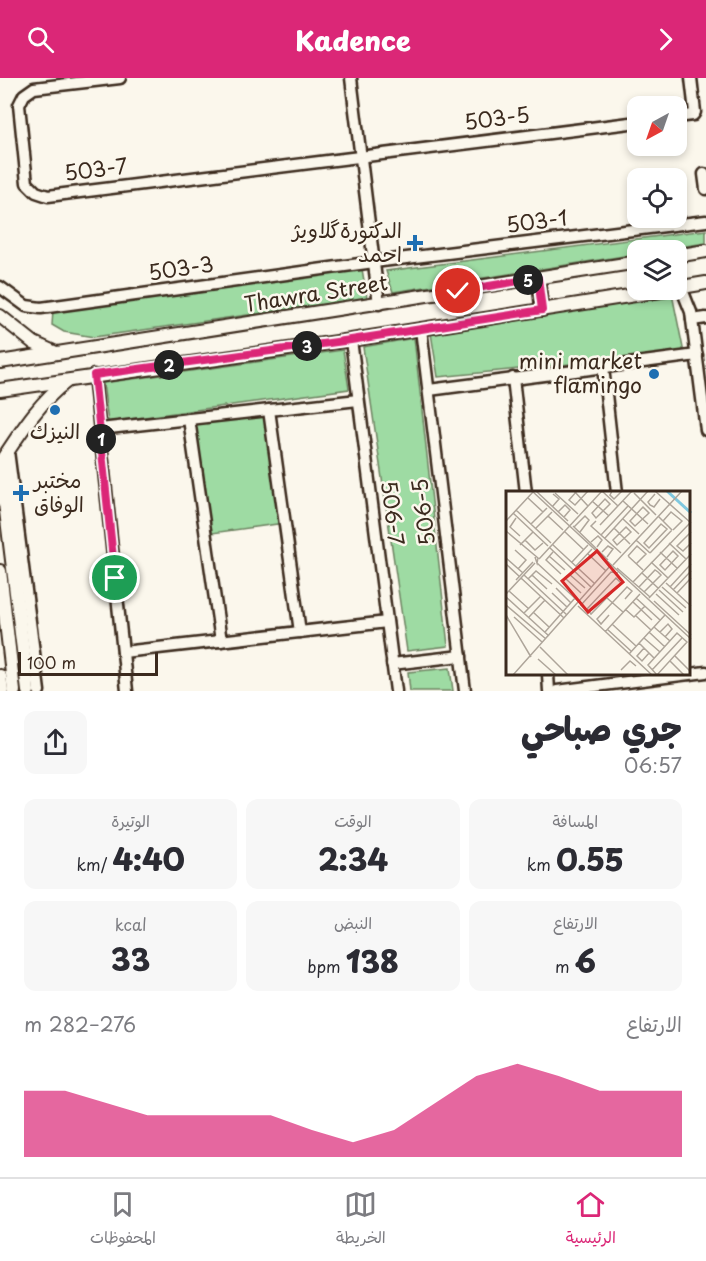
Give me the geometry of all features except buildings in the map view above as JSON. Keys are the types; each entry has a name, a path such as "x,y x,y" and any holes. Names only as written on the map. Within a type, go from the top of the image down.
{"main road":[{"path":"687,254 706,251"},
{"name":"Thawra Street","path":"0,362 627,264"},
{"path":"538,278 542,310"},
{"path":"687,287 706,283"},
{"path":"0,390 351,340 627,296"},
{"path":"0,316 34,342 57,353"},
{"path":"28,691 3,459 37,409 51,393 69,380"},
{"path":"0,570 14,691"},
{"path":"0,676 2,691"}],"street":[{"name":"503-7","path":"120,78 34,88 24,95 20,105 27,183 36,192 48,196 360,155"},
{"path":"351,78 379,304"},
{"path":"687,116 693,115 695,112 691,78"},
{"name":"503-5","path":"360,155 627,123"},
{"path":"704,174 706,189"},
{"name":"503-1","path":"374,262 706,221"},
{"name":"503-3","path":"0,287 26,306 41,308 374,262"},
{"path":"684,300 692,320 706,430"},
{"path":"692,320 706,318"},
{"name":"506-5","path":"421,329 465,691"},
{"name":"506-7","path":"351,340 396,691"},
{"path":"429,390 697,355"},
{"path":"603,367 617,491"},
{"path":"94,375 127,691"},
{"path":"513,378 526,491"},
{"path":"100,429 358,400"},
{"path":"269,410 300,632"},
{"path":"189,419 221,641"},
{"path":"3,459 39,691"},
{"path":"123,652 387,622"},
{"path":"392,664 461,656"},
{"path":"691,674 706,672"},
{"path":"548,676 549,691"},
{"path":"557,691 598,688 638,678 664,676"}],"green space":[{"path":"706,230 706,243 687,246 687,240 628,240"},
{"path":"627,240 627,256 393,292 386,271"},
{"path":"362,269 367,298 94,337 64,332 52,325 53,311"},
{"path":"635,300 673,300 684,353 438,377 431,333"},
{"path":"414,338 448,646 407,651 363,347"},
{"path":"343,350 349,389 108,422 103,383"},
{"path":"269,410 284,523 205,534 189,419"},
{"path":"450,668 453,691 410,691 408,672"}],"place":[{"name":"الدكتورةگلاويژ احمد","path":"415,243"},
{"name":"mini market flamingo","path":"654,374"},
{"name":"النيزك","path":"55,410"},
{"name":"مختبر الوفاق","path":"21,493"}],"route":[{"path":"115,578 94,375 351,340 542,310 538,278 458,291"}]}
